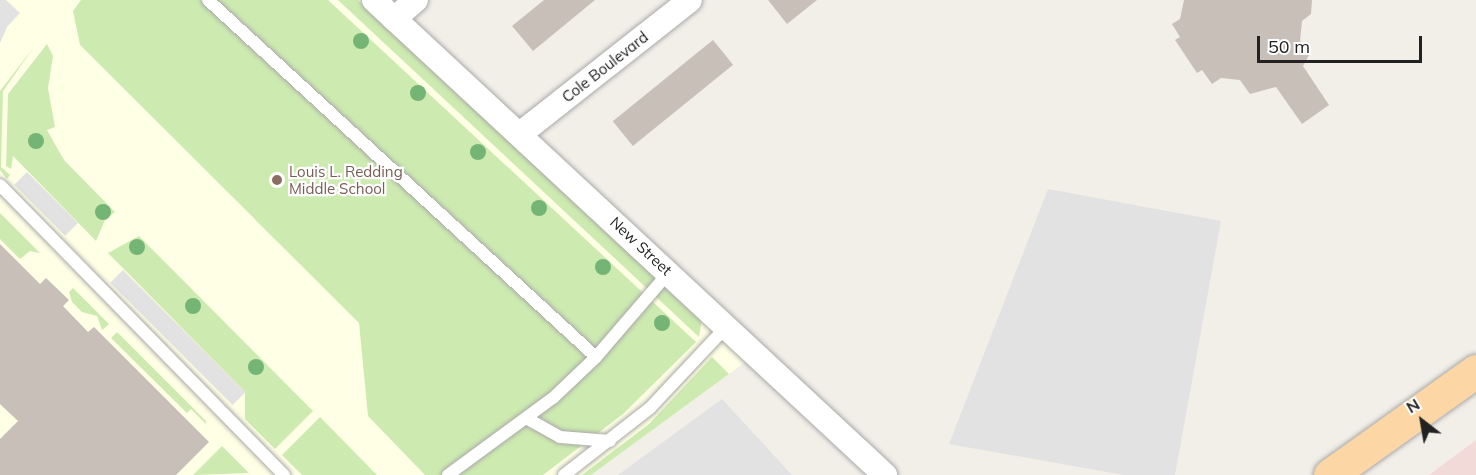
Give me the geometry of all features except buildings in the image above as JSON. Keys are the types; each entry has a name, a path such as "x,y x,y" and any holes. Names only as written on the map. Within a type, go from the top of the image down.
{"main road":[{"path":"1330,475 1476,371"}],"street":[{"name":"New Street","path":"374,0 728,326 877,473"},
{"path":"394,19 416,0"},
{"name":"Cole Boulevard","path":"520,134 690,0"}],"lane":[{"path":"208,0 596,357"},
{"path":"0,185 284,475"},
{"path":"448,475 526,418 596,357 669,272"},
{"path":"564,475 650,408 728,326"},
{"path":"526,418 560,437 610,441"}],"shaded area":[{"name":"Louis L. Redding Middle School","path":"0,0 360,0 748,360 591,475 0,475"},
{"path":"0,0 6,0 20,13 7,27 0,43"},
{"path":"27,172 78,223 65,236 14,185"},
{"path":"1048,189 1221,221 1175,475 1124,475 949,444"},
{"path":"123,270 245,392 233,405 110,283"},
{"path":"722,399 792,475 618,475"},
{"path":"1476,440 1476,475 1429,475"}],"green space":[{"path":"81,0 328,0 696,342 623,414 543,475 425,475 368,416 359,323 80,45 73,11"},
{"path":"338,0 358,0 702,318 699,337"},
{"path":"47,44 53,56 48,88 55,127 47,130 64,160 115,212 105,220 96,241 13,156 11,169 6,166 8,94"},
{"path":"34,47 3,91 1,167 10,175 7,179 0,170 0,91"},
{"path":"0,213 40,253 30,251 20,259 0,239"},
{"path":"139,236 313,411 275,449 245,419 245,392 108,253"},
{"path":"73,288 109,324 102,330 97,316 82,312 72,302 69,292"},
{"path":"117,332 206,421 206,424 191,409 187,413 111,338"},
{"path":"712,357 729,374 591,475 582,475 649,424"},
{"path":"320,417 377,475 302,475 282,455"},
{"path":"222,446 249,473 193,475"}],"place":[{"name":"Louis L. Redding Middle School","path":"277,180"}]}
